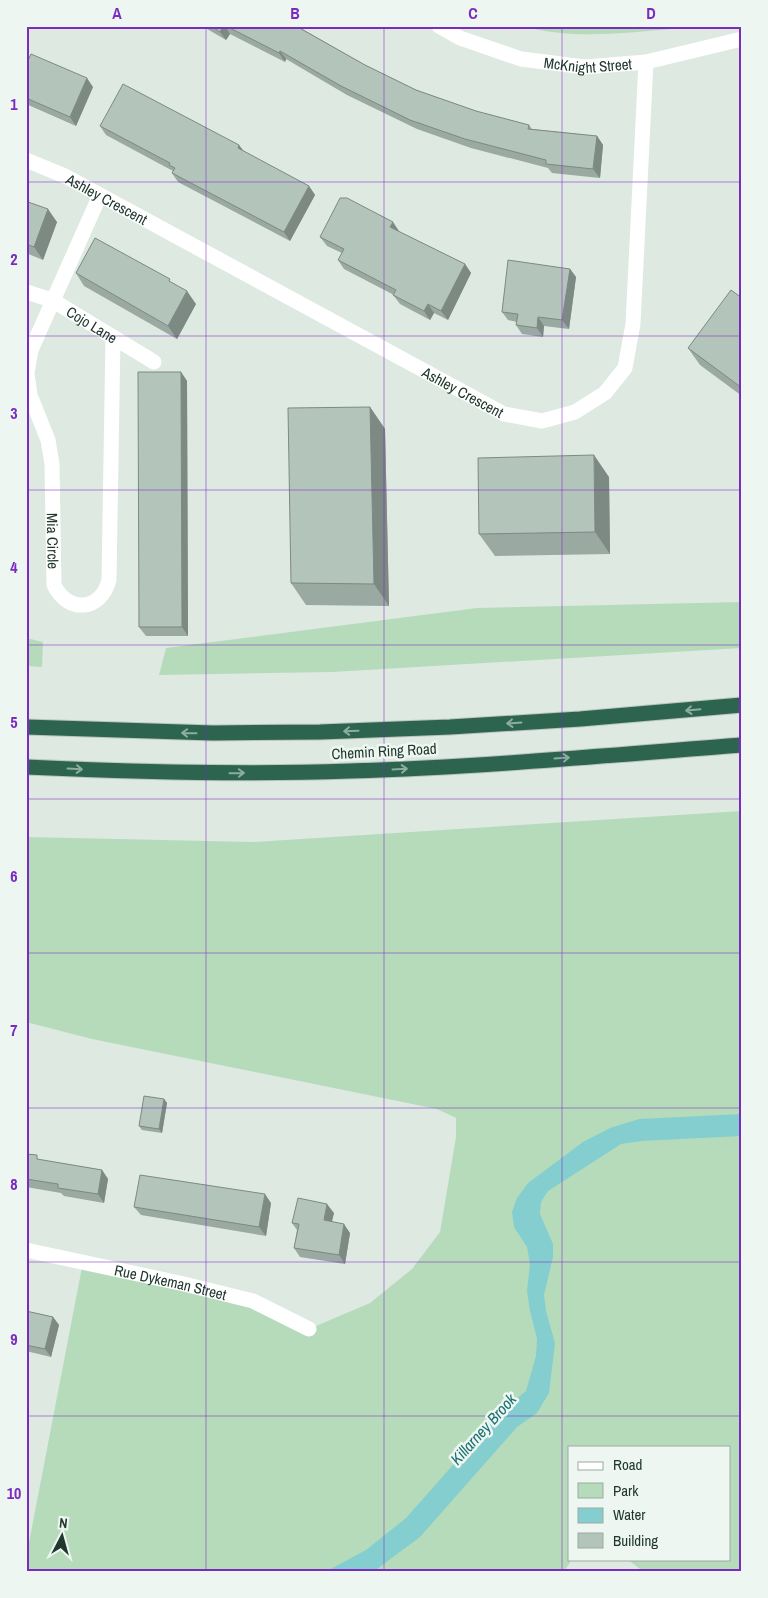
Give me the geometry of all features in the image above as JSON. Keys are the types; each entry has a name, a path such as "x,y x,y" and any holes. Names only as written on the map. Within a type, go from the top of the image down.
{"highway":[{"name":"Chemin Ring Road","path":"26,727 213,733 338,731 478,726 742,706"},
{"name":"Chemin Ring Road","path":"26,767 209,773 350,771 474,765 742,745"}],"street":[{"name":"McKnight Street","path":"439,26 460,38 521,59 585,67 646,62 742,38"},
{"name":"Ashley Crescent","path":"26,160 65,176 504,414 542,421 576,412 605,393 625,368 633,324 646,62"},
{"name":"Mia Circle","path":"100,195 31,350 27,373 30,395 48,440 52,464 54,585 64,600 72,604 80,605 96,601 102,595 109,580 112,337"},
{"name":"Cojo Lane","path":"26,292 52,300 154,362"},
{"name":"Rue Dykeman Street","path":"26,1250 253,1301 309,1330"}],"green space":[{"path":"523,26 682,26 672,29 616,34 578,34 560,33"},
{"path":"742,602 742,648 332,672 159,675 166,648 477,608"},
{"path":"26,638 43,642 42,667 26,666"},
{"path":"742,811 742,1572 644,1572 628,1560 730,1560 730,1446 568,1446 568,1560 571,1560 564,1572 29,1572 27,1553 83,1262 184,1284 309,1329 370,1303 412,1269 440,1232 456,1137 456,1118 437,1109 92,1039 26,1022 26,837 253,842"}],"water":[{"path":"742,1114 742,1136 642,1141 621,1144 548,1191 541,1202 540,1214 553,1244 553,1257 544,1295 546,1311 555,1343 549,1393 537,1413 517,1427 420,1537 373,1572 325,1572 366,1550 406,1518 499,1413 526,1391 536,1356 537,1339 527,1291 530,1264 527,1247 514,1227 512,1212 517,1198 528,1183 583,1142 610,1128 639,1119"}],"building":[{"path":"211,26 223,26 220,32"},
{"path":"226,26 296,26 365,65 416,90 476,111 529,125 528,129 597,136 593,169 546,164 546,160 465,139 410,120 341,86 280,51 279,53"},
{"path":"31,54 87,78 70,117 26,98 26,65"},
{"path":"123,84 239,145 238,148 309,186 284,232 172,173 175,168 169,165 170,163 100,126"},
{"path":"340,198 347,198 393,222 390,227 465,264 441,311 428,304 424,311 393,295 396,290 338,260 344,249 320,237"},
{"path":"26,200 48,209 34,247 26,244"},
{"path":"95,238 170,279 169,281 187,291 168,326 76,273"},
{"path":"508,260 570,269 562,320 538,317 537,328 516,325 518,314 502,312"},
{"path":"731,290 742,298 742,388 688,348"},
{"path":"138,372 181,372 182,627 139,627"},
{"path":"370,407 374,584 291,583 288,408"},
{"path":"594,455 595,532 479,534 478,458"},
{"path":"144,1096 164,1099 159,1129 139,1126"},
{"path":"26,1154 37,1155 37,1159 102,1170 98,1194 58,1188 58,1184 26,1179"},
{"path":"140,1175 265,1194 259,1227 134,1207"},
{"path":"298,1198 327,1204 324,1220 344,1224 339,1255 294,1248 299,1224 292,1223"},
{"path":"26,1311 53,1317 45,1349 26,1345"}],"water label":[{"name":"Killarney Brook","path":"483,1429"}]}
